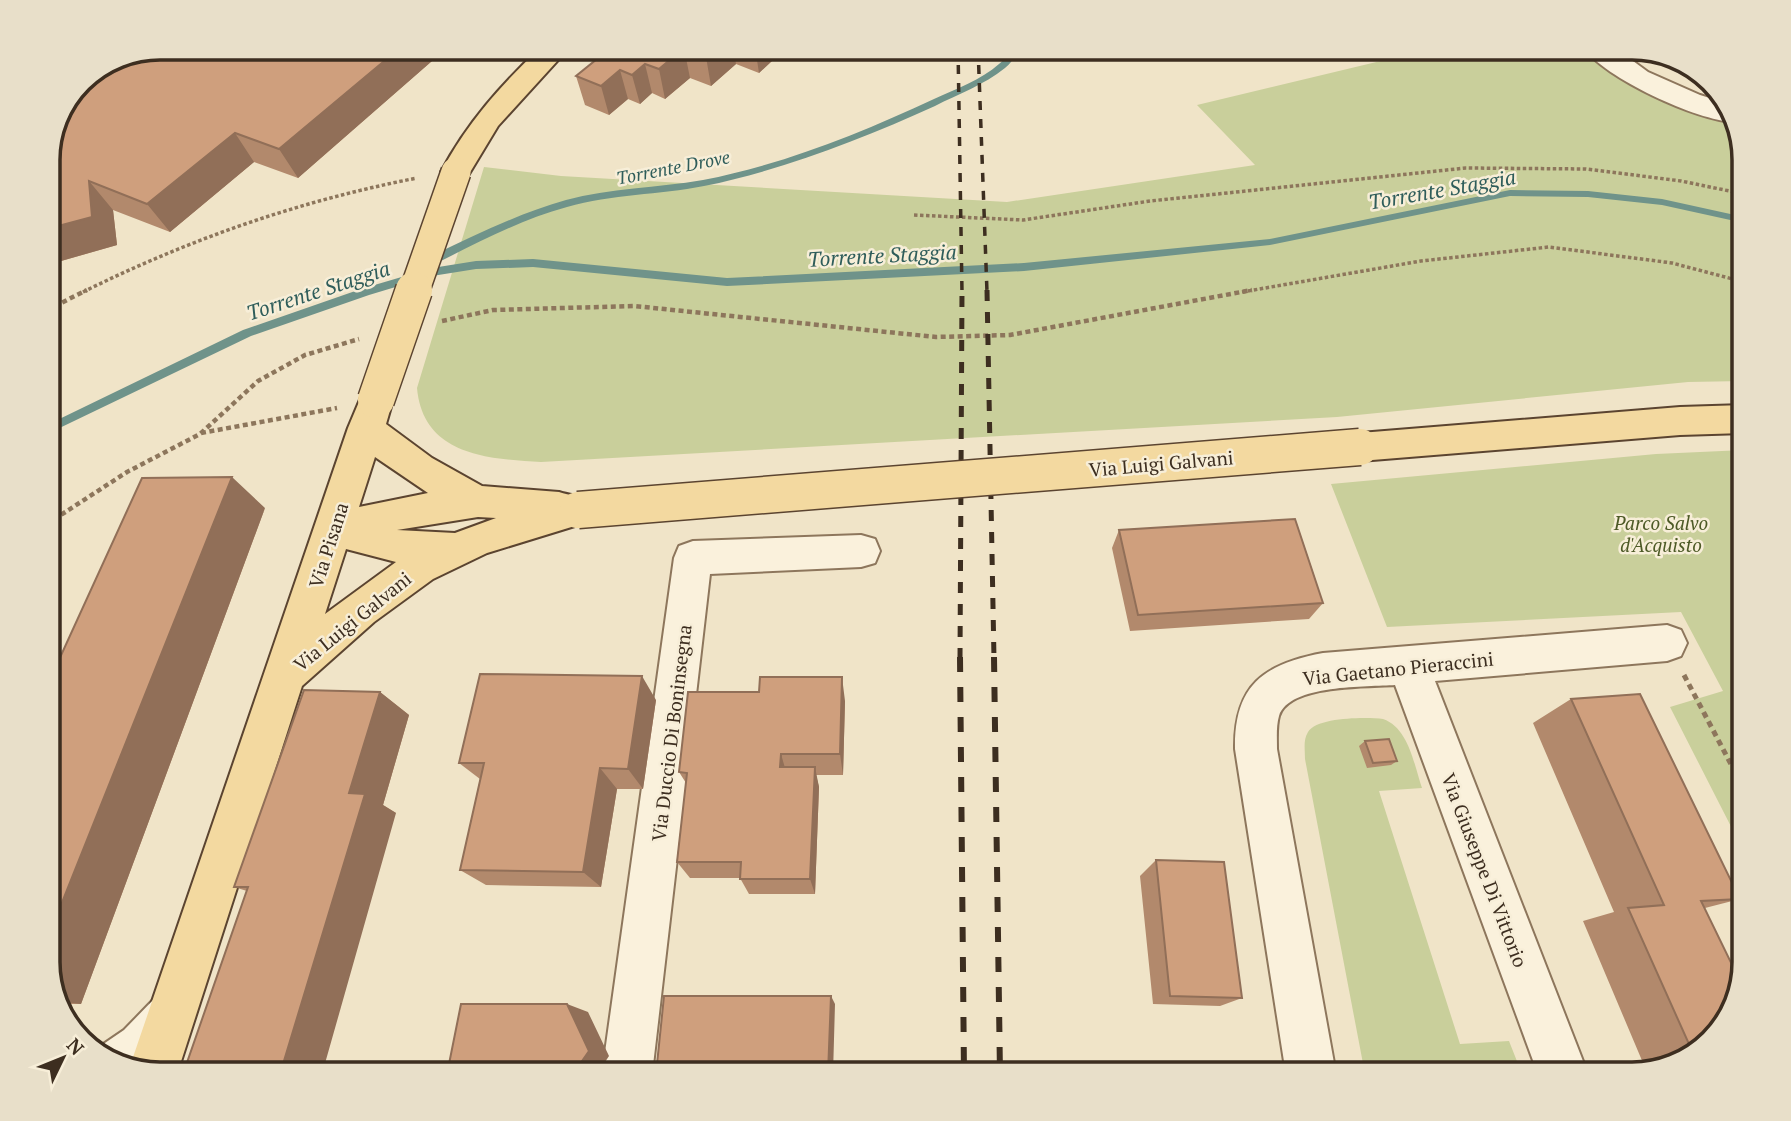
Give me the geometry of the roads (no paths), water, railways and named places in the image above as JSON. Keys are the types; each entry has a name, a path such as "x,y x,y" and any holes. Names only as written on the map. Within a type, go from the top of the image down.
{"main road":[{"name":"Via Pisana","path":"156,1062 371,414 456,172 470,144 490,115 544,60"},
{"name":"Via Luigi Galvani","path":"371,414 393,453 428,476 478,501"},
{"name":"Via Luigi Galvani","path":"333,529 389,515 478,501 578,510 1680,421 1731,419"},
{"name":"Via Luigi Galvani","path":"285,675 387,589 413,571 457,549 578,510"},
{"name":"Via Luigi Galvani","path":"333,529 405,548 457,549"}],"street":[{"path":"1614,60 1638,78 1690,101 1718,110"},
{"name":"Via Duccio Di Boninsegna","path":"629,1062 693,558 860,551"},
{"name":"Via Gaetano Pieraccini","path":"1309,1062 1256,749 1257,717 1270,692 1287,680 1323,672 1667,643"},
{"name":"Via Giuseppe Di Vittorio","path":"1409,666 1558,1062"},
{"path":"129,1057 142,1048 172,1015"}],"waterway":[{"name":"Torrente Drove","path":"427,263 506,225 547,209 606,195 704,183 823,148 922,108 987,77 1008,60"},
{"name":"Torrente Staggia","path":"60,424 247,333 432,272 476,265 533,263 727,282 1024,267 1270,242 1510,193 1588,194 1662,202 1731,217"}],"railway":[{"path":"958,60 962,292"},
{"path":"978,60 987,292"},
{"path":"987,290 994,659"},
{"path":"960,658 962,292"},
{"path":"994,657 1000,1062"},
{"path":"960,658 964,1062"}],"park label":[{"name":"Parco Salvo d'Acquisto","path":"1661,533"}]}
